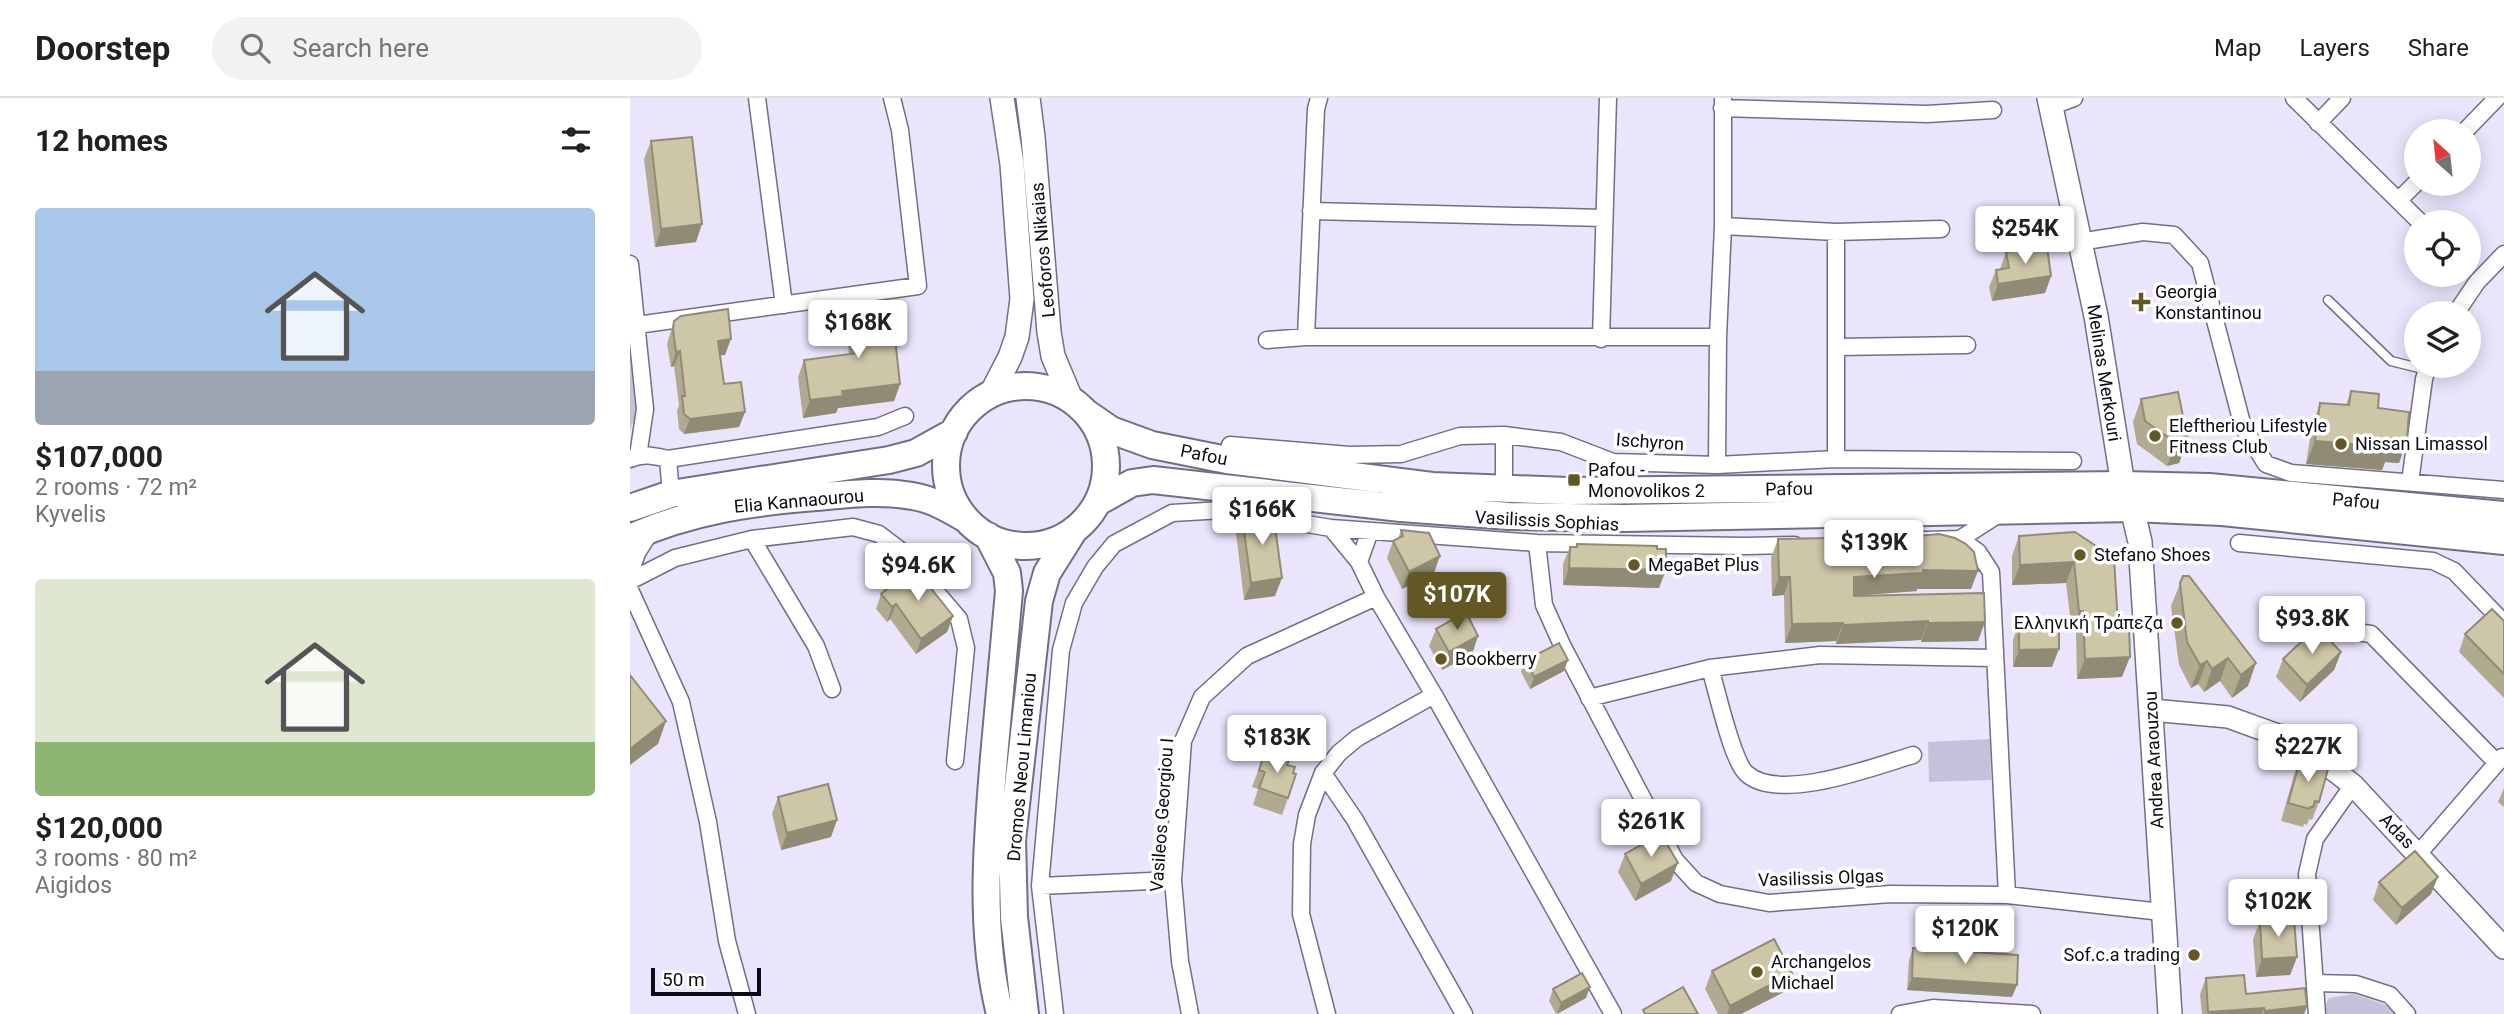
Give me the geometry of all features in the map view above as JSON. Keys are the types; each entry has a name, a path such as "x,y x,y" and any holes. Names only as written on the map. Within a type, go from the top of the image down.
{"main road":[{"name":"Leoforos Nikaias","path":"991,394 1017,337 1022,299 1012,164 1002,98"},
{"name":"Leoforos Nikaias","path":"1028,98 1049,332 1054,356 1078,405"},
{"name":"Melinas Merkouri","path":"2051,102 2096,316 2127,496"},
{"path":"1032,386 1052,390 1078,405 1097,427 1105,455 1104,484 1098,502 1075,528 1055,540 1032,545 1009,544 977,528 951,493 946,463 954,432 969,410 991,394 1011,387 1032,386"},
{"name":"Pafou","path":"1078,405 1111,430 1126,437 1227,460 1432,486 1582,491 2127,496 2222,512 2504,541"},
{"name":"Elia Kannaourou","path":"630,508 671,494 889,460 916,453 954,432"},
{"name":"Pafou","path":"1098,502 1132,483 1153,480 1401,508 1508,516 1624,518 2004,510 2209,487 2504,515"},
{"name":"Elia Kannaourou","path":"630,538 682,517 724,508 791,499 867,494 914,496 947,508 977,528"},
{"name":"Andrea Araouzou","path":"2127,496 2140,542 2170,1014"},
{"name":"Dromos Neou Limaniou","path":"977,528 1007,573 1009,591 986,843 989,936 1000,1014"},
{"name":"Dromos Neou Limaniou","path":"1025,1014 1014,917 1012,840 1039,601 1047,573 1075,528"}],"street":[{"path":"757,98 784,305"},
{"path":"637,325 918,286 900,130 892,98"},
{"path":"1306,337 1316,109 1319,98"},
{"path":"1601,339 1608,98"},
{"path":"2051,102 2074,98"},
{"path":"2294,98 2409,210"},
{"path":"2318,123 2342,98"},
{"path":"2477,119 2497,98"},
{"path":"1717,465 1723,103 1993,110"},
{"path":"2399,200 2404,195"},
{"path":"1311,211 1604,218"},
{"path":"1723,226 1836,232 1941,229"},
{"path":"1836,232 1836,459"},
{"path":"2079,242 2143,232 2174,235 2200,263 2244,427 2266,464 2291,473 2504,490"},
{"path":"2481,272 2504,254"},
{"path":"630,264 645,409 634,457 650,455 668,459 878,427 905,416"},
{"path":"1267,340 1306,337 1718,337"},
{"path":"1836,347 1967,345"},
{"path":"2410,482 2424,378"},
{"path":"1504,435 1504,488"},
{"name":"Ischyron","path":"1230,445 1349,454 1401,454 1460,436 1504,435 1561,442 1613,462 1717,465 1836,459 2073,461"},
{"path":"668,459 671,494"},
{"path":"1277,495 1297,521"},
{"name":"Vasilissis Sophias","path":"1055,1014 1040,886 1061,650 1074,603 1095,567 1114,544 1172,513 1193,510 1223,510 1331,528 1444,534 1537,543 1746,546 1816,544"},
{"path":"1842,543 1960,539 2004,510"},
{"path":"630,573 636,553 655,527"},
{"path":"630,581 675,558 752,539 853,527 879,534 900,550 958,619 966,648 955,761"},
{"path":"1331,528 1359,562 1376,597 1613,1014"},
{"path":"1359,562 1370,531"},
{"path":"752,539 816,646 832,689"},
{"path":"1960,539 1978,552 1992,572 2007,895"},
{"name":"Vasilissis Olgas","path":"1537,543 1544,605 1589,698 1675,860 1696,883 1720,894 1769,903 1891,894 2007,895 2162,912"},
{"path":"2239,543 2433,561 2454,571 2504,623"},
{"path":"630,590 681,702 708,822 727,941 747,1014"},
{"name":"Vasileos Georgiou I","path":"1191,1014 1180,961 1173,880 1183,741 1202,697 1247,656 1376,597"},
{"path":"2332,629 2371,634 2501,759 2419,853"},
{"path":"1589,698 1710,668 1820,655 1995,658"},
{"path":"1710,668 1737,760 1746,774 1763,784 1834,779 1913,755"},
{"path":"1327,1014 1301,914 1302,844 1307,815 1324,773 1339,753 1357,738 1434,695"},
{"name":"Adas","path":"2152,710 2228,717 2297,742 2353,785 2503,944"},
{"path":"1324,773 1355,820 1464,1014"},
{"path":"2317,1014 2307,874 2315,839 2353,785"},
{"path":"1040,886 1173,880"},
{"path":"2315,982 2356,984 2390,995 2407,1014"},
{"path":"1900,1014 1933,1008 2032,1014"}],"lane":[{"path":"2328,300 2391,361 2404,363"}],"shaded area":[{"path":"630,328 639,407 630,430"},
{"path":"1990,739 1991,780 1929,782 1928,742"},
{"path":"2354,994 2386,1005 2394,1014 2321,1014 2329,998"}],"building":[{"path":"692,137 702,224 661,229 651,141"},
{"path":"2047,247 2051,276 1998,284 1996,270 2009,268 2006,252"},
{"path":"728,309 731,339 718,341 724,384 741,382 745,412 690,419 684,414 682,396 685,396 680,351 676,352 674,321 681,316"},
{"path":"892,310 900,384 842,391 843,396 810,400 804,360 858,353 853,315"},
{"path":"2351,391 2379,394 2378,408 2409,412 2407,440 2390,438 2390,447 2315,441 2320,403 2349,405"},
{"path":"2178,392 2188,440 2176,443 2145,421 2141,399"},
{"path":"1273,512 1282,578 1251,583 1242,516"},
{"path":"1401,530 1429,533 1440,556 1409,572 1393,541 1403,536"},
{"path":"2075,532 2114,558 2118,625 2129,624 2130,657 2085,659 2083,611 2079,611 2074,562 2020,565 2019,536"},
{"path":"1939,534 1966,544 1974,552 1978,571 1923,570 1923,573 1854,577 1854,596 1984,593 1985,622 1792,624 1790,577 1779,577 1778,539 1880,537 1881,548 1906,547 1906,537"},
{"path":"1577,544 1657,546 1657,549 1666,549 1666,570 1569,568 1570,547 1577,547"},
{"path":"914,567 953,616 921,639 896,604 892,607 881,594"},
{"path":"2183,576 2189,576 2256,663 2241,675 2228,658 2212,669 2207,661 2200,665 2187,642 2180,583"},
{"path":"2492,609 2504,621 2504,674 2465,634"},
{"path":"1466,612 1478,636 1449,652 1436,629"},
{"path":"2019,623 2059,623 2059,649 2019,650"},
{"path":"2317,627 2341,652 2307,685 2283,659"},
{"path":"1559,643 1568,660 1534,677 1526,660"},
{"path":"630,675 666,721 630,749"},
{"path":"1265,752 1289,760 1287,765 1295,767 1293,773 1296,774 1288,798 1259,788 1265,772 1259,770"},
{"path":"2301,758 2325,765 2324,768 2328,769 2319,802 2315,801 2310,809 2288,803"},
{"path":"828,784 837,820 787,833 778,797"},
{"path":"1661,834 1678,863 1641,884 1625,854"},
{"path":"2415,851 2438,877 2402,908 2379,882"},
{"path":"2294,919 2297,957 2262,959 2260,921"},
{"path":"1774,939 1792,973 1730,1006 1712,971"},
{"path":"1913,948 2018,955 2017,985 1912,978"},
{"path":"1582,973 1590,987 1561,1003 1553,989"},
{"path":"2244,975 2246,994 2305,988 2307,1006 2265,1011 2264,1008 2208,1012 2206,978"},
{"path":"1683,987 1698,1014 1645,1014 1643,1010"}],"place":[{"name":"Georgia Konstantinou","path":"2141,302"},
{"name":"Eleftheriou Lifestyle Fitness Club","path":"2155,436"},
{"name":"Nissan Limassol","path":"2341,444"},
{"name":"Pafou - Monovolikos 2","path":"1574,480"},
{"name":"Stefano Shoes","path":"2080,555"},
{"name":"MegaBet Plus","path":"1634,565"},
{"name":"Ελληνική Τράπεζα","path":"2177,623"},
{"name":"Bookberry","path":"1441,659"},
{"name":"Sof.c.a trading","path":"2194,955"},
{"name":"Archangelos Michael","path":"1757,972"}]}
